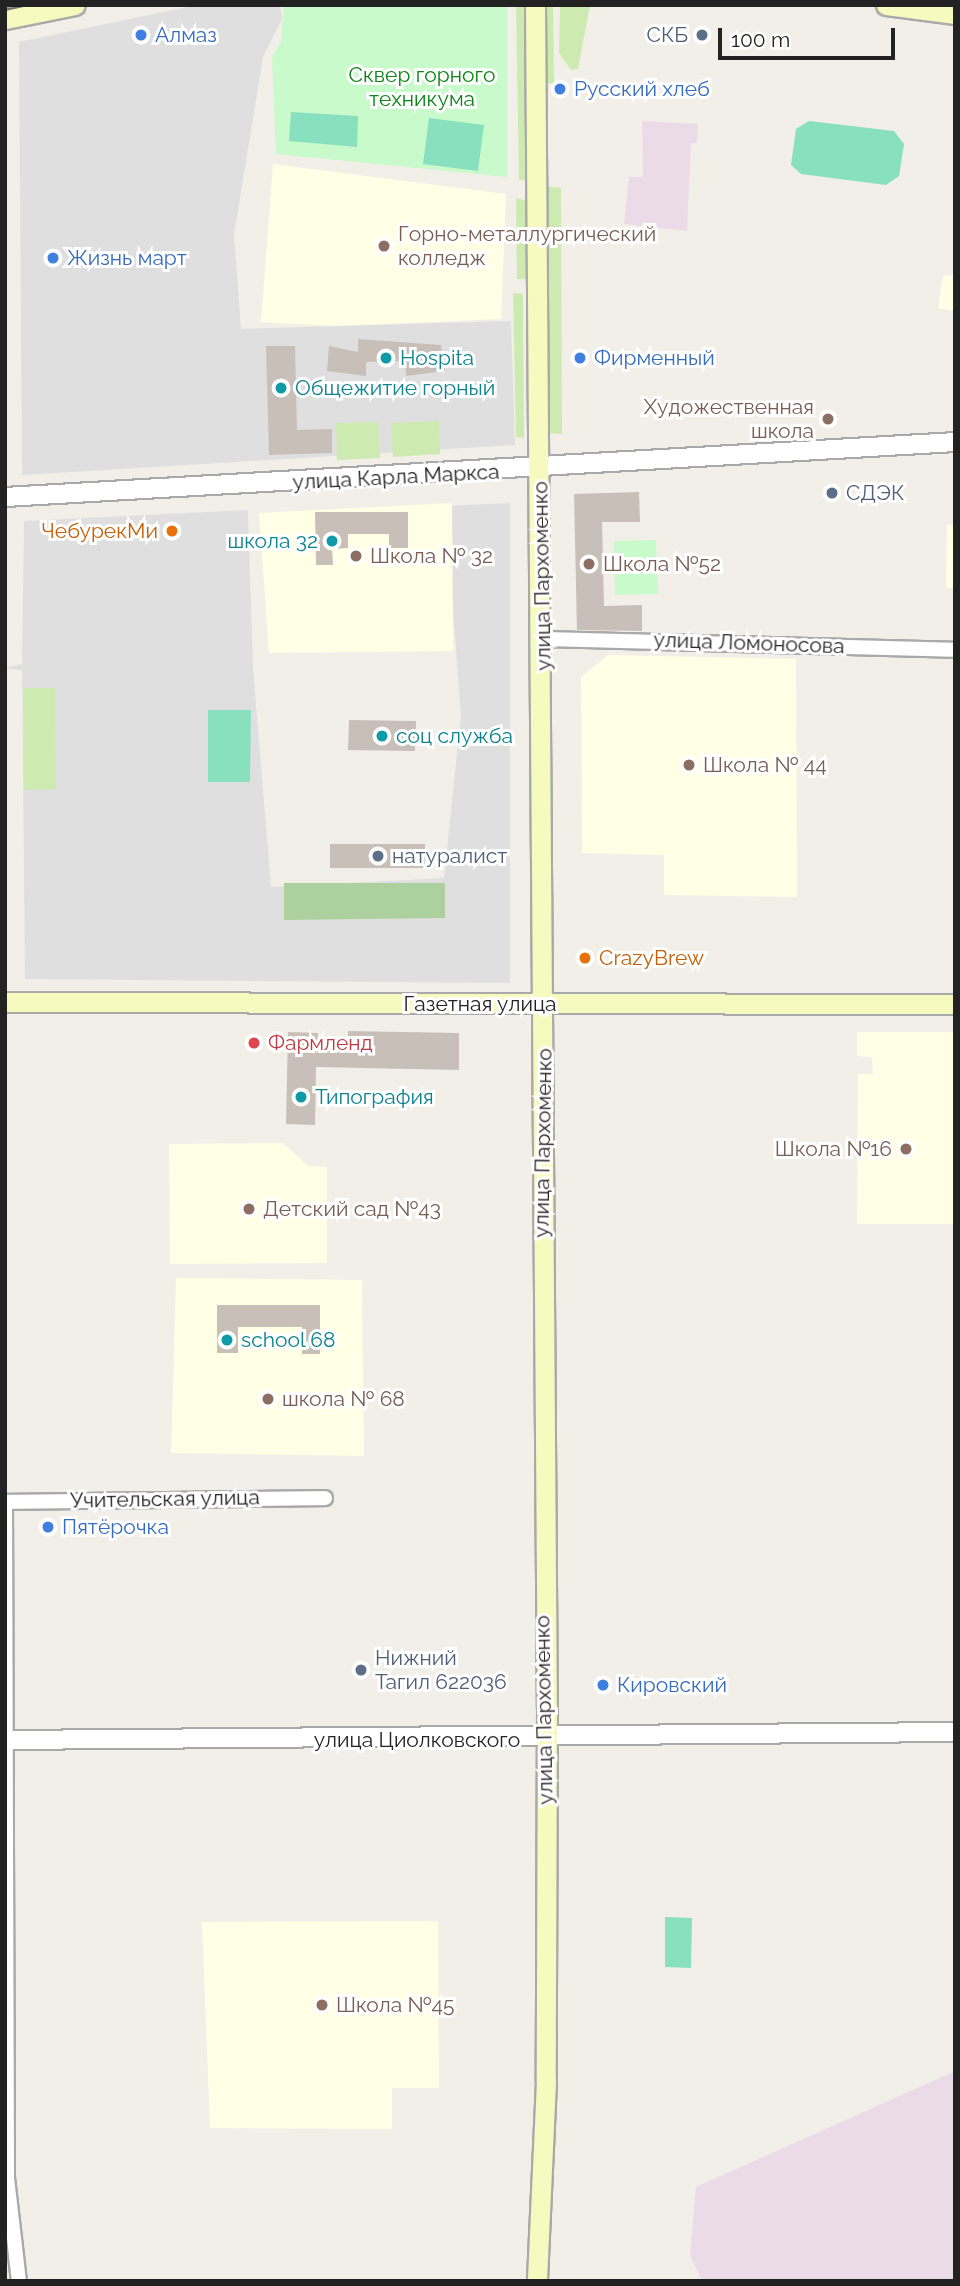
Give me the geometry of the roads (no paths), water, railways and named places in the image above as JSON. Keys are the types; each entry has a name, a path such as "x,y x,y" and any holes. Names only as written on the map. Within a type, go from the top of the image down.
{"main road":[{"path":"5,19 75,5"},
{"name":"улица Пархоменко","path":"535,5 544,639 546,2081 537,2281"},
{"path":"887,5 955,14"},
{"name":"Газетная улица","path":"5,1002 955,1004"}],"street":[{"name":"улица Карла Маркса","path":"5,497 540,470 955,442"},
{"name":"улица Ломоносова","path":"544,639 955,650"},
{"name":"Учительская улица","path":"5,1502 326,1497"},
{"path":"5,1502 9,2206 19,2281"},
{"name":"улица Циолковского","path":"6,1740 545,1740 955,1732"}],"tram line":[{"path":"5,10 29,5"}],"place":[{"name":"Алмаз","path":"141,35"},
{"name":"СКБ","path":"702,35"},
{"name":"Русский хлеб","path":"560,89"},
{"name":"Горно-металлургический колледж","path":"384,246"},
{"name":"Жизнь март","path":"53,258"},
{"name":"Hospita","path":"386,358"},
{"name":"Фирменный","path":"580,358"},
{"name":"Общежитие горный","path":"281,388"},
{"name":"Художественная школа","path":"828,419"},
{"name":"СДЭК","path":"832,493"},
{"name":"ЧебурекМи","path":"172,531"},
{"name":"школа 32","path":"332,541"},
{"name":"Школа № 32","path":"356,556"},
{"name":"Школа №52","path":"589,564"},
{"name":"соц служба","path":"382,736"},
{"name":"Школа № 44","path":"689,765"},
{"name":"натуралист","path":"378,856"},
{"name":"CrazyBrew","path":"585,958"},
{"name":"Фармленд","path":"254,1043"},
{"name":"Типография","path":"301,1097"},
{"name":"Школа №16","path":"906,1149"},
{"name":"Детский сад №43","path":"249,1209"},
{"name":"school 68","path":"227,1340"},
{"name":"школа № 68","path":"268,1399"},
{"name":"Пятёрочка","path":"48,1527"},
{"name":"Нижний Тагил 622036","path":"361,1670"},
{"name":"Кировский","path":"603,1685"},
{"name":"Школа №45","path":"322,2005"}],"park label":[{"name":"Сквер горного техникума","path":"422,87"}]}
